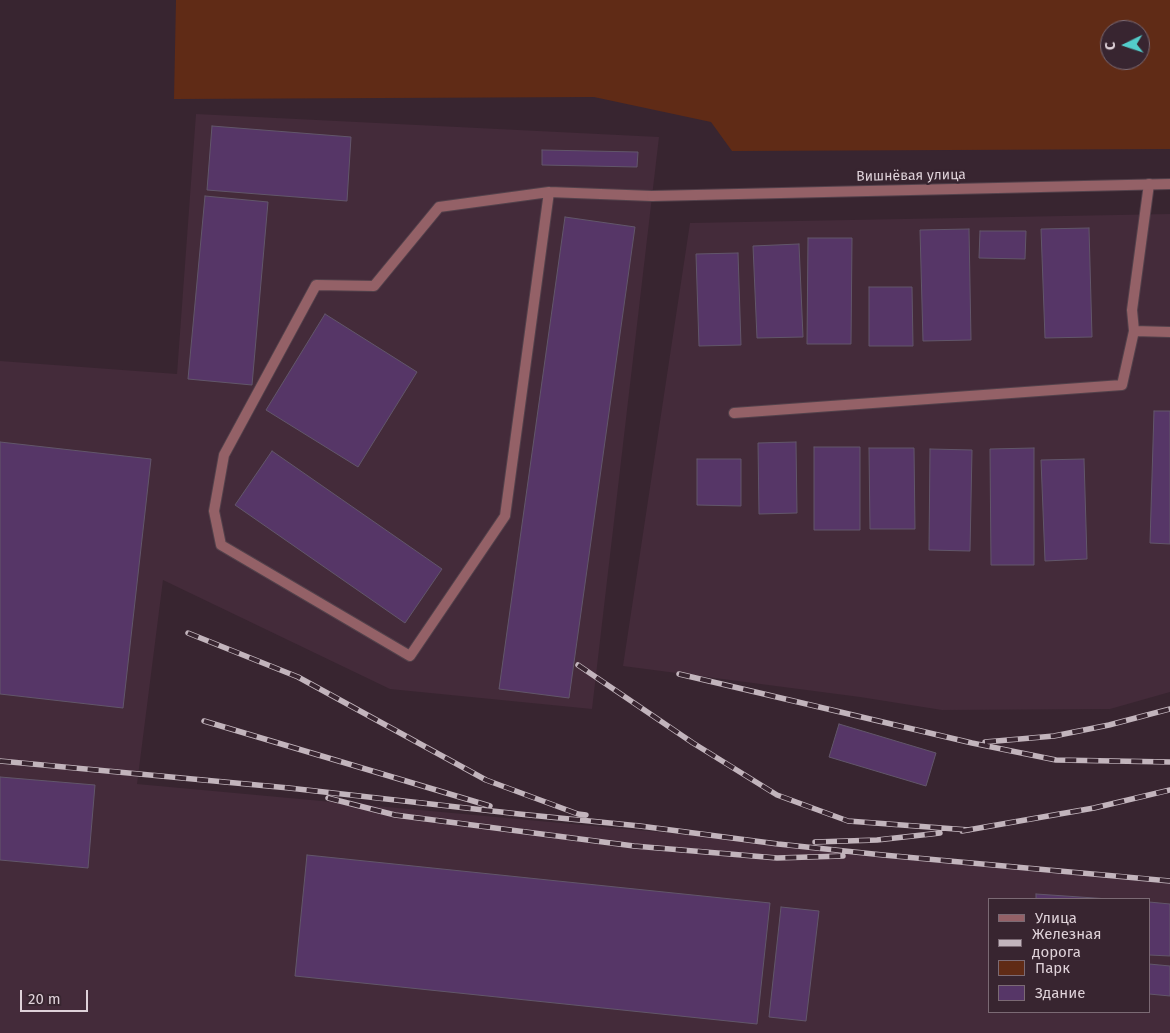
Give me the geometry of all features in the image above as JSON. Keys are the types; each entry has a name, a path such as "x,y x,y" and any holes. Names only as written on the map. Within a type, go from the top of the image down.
{"street":[{"path":"734,413 1122,385 1134,331 1132,310 1149,184"},
{"name":"Вишнёвая улица","path":"549,192 506,516 410,656 221,545 214,511 224,455 316,286 374,286 439,208 549,192 652,196 1170,184"},
{"path":"1134,331 1170,332"}],"shaded area":[{"path":"196,114 659,137 592,709 390,689 163,580 137,784 1170,879 1170,1033 0,1033 0,361 177,374"},
{"path":"1170,214 1170,692 1110,709 942,710 860,697 623,666 690,223"}],"green space":[{"path":"176,0 1170,0 1170,149 732,151 711,122 594,97 174,99"}],"building":[{"path":"212,126 351,137 347,201 207,190"},
{"path":"542,150 638,152 637,167 542,165"},
{"path":"205,196 268,202 252,385 188,379"},
{"path":"565,217 635,227 569,698 499,689"},
{"path":"1089,228 1092,337 1045,338 1041,229"},
{"path":"969,229 971,340 923,341 920,230"},
{"path":"980,231 1026,231 1025,259 979,258"},
{"path":"808,238 852,238 851,344 807,344"},
{"path":"799,244 803,337 757,338 753,246"},
{"path":"738,253 741,345 699,346 696,254"},
{"path":"869,287 912,287 913,346 869,346"},
{"path":"325,314 417,372 358,467 266,410"},
{"path":"1154,411 1170,411 1170,544 1150,543"},
{"path":"0,442 151,459 123,708 0,694"},
{"path":"796,442 797,513 759,514 758,443"},
{"path":"814,447 860,447 860,530 814,530"},
{"path":"869,448 914,448 915,529 870,529"},
{"path":"1034,448 1034,565 991,565 990,449"},
{"path":"930,449 972,450 970,551 929,550"},
{"path":"272,451 442,569 405,623 235,505"},
{"path":"697,459 741,459 741,506 697,505"},
{"path":"1084,459 1087,559 1045,561 1041,460"},
{"path":"839,724 936,753 926,786 829,757"},
{"path":"0,777 95,785 88,868 0,860"},
{"path":"307,855 770,903 757,1024 295,976"},
{"path":"1036,894 1094,898 1036,898"},
{"path":"1150,902 1170,904 1170,956 1150,955"},
{"path":"781,907 819,911 806,1021 769,1017"},
{"path":"1150,964 1170,966 1170,996 1150,994"}],"railway":[{"path":"188,633 298,677 486,780 578,814 586,815"},
{"path":"578,665 693,743 777,795 848,821 969,830"},
{"path":"679,674 972,743 1056,760 1170,762"},
{"path":"985,742 1054,736 1109,725 1170,709"},
{"path":"204,721 490,806"},
{"path":"0,761 289,788 640,826 778,844 883,855 1170,881"},
{"path":"962,831 1094,808 1170,790"},
{"path":"328,798 395,815 634,846 777,858 843,856"},
{"path":"815,842 877,840 940,833"}]}
